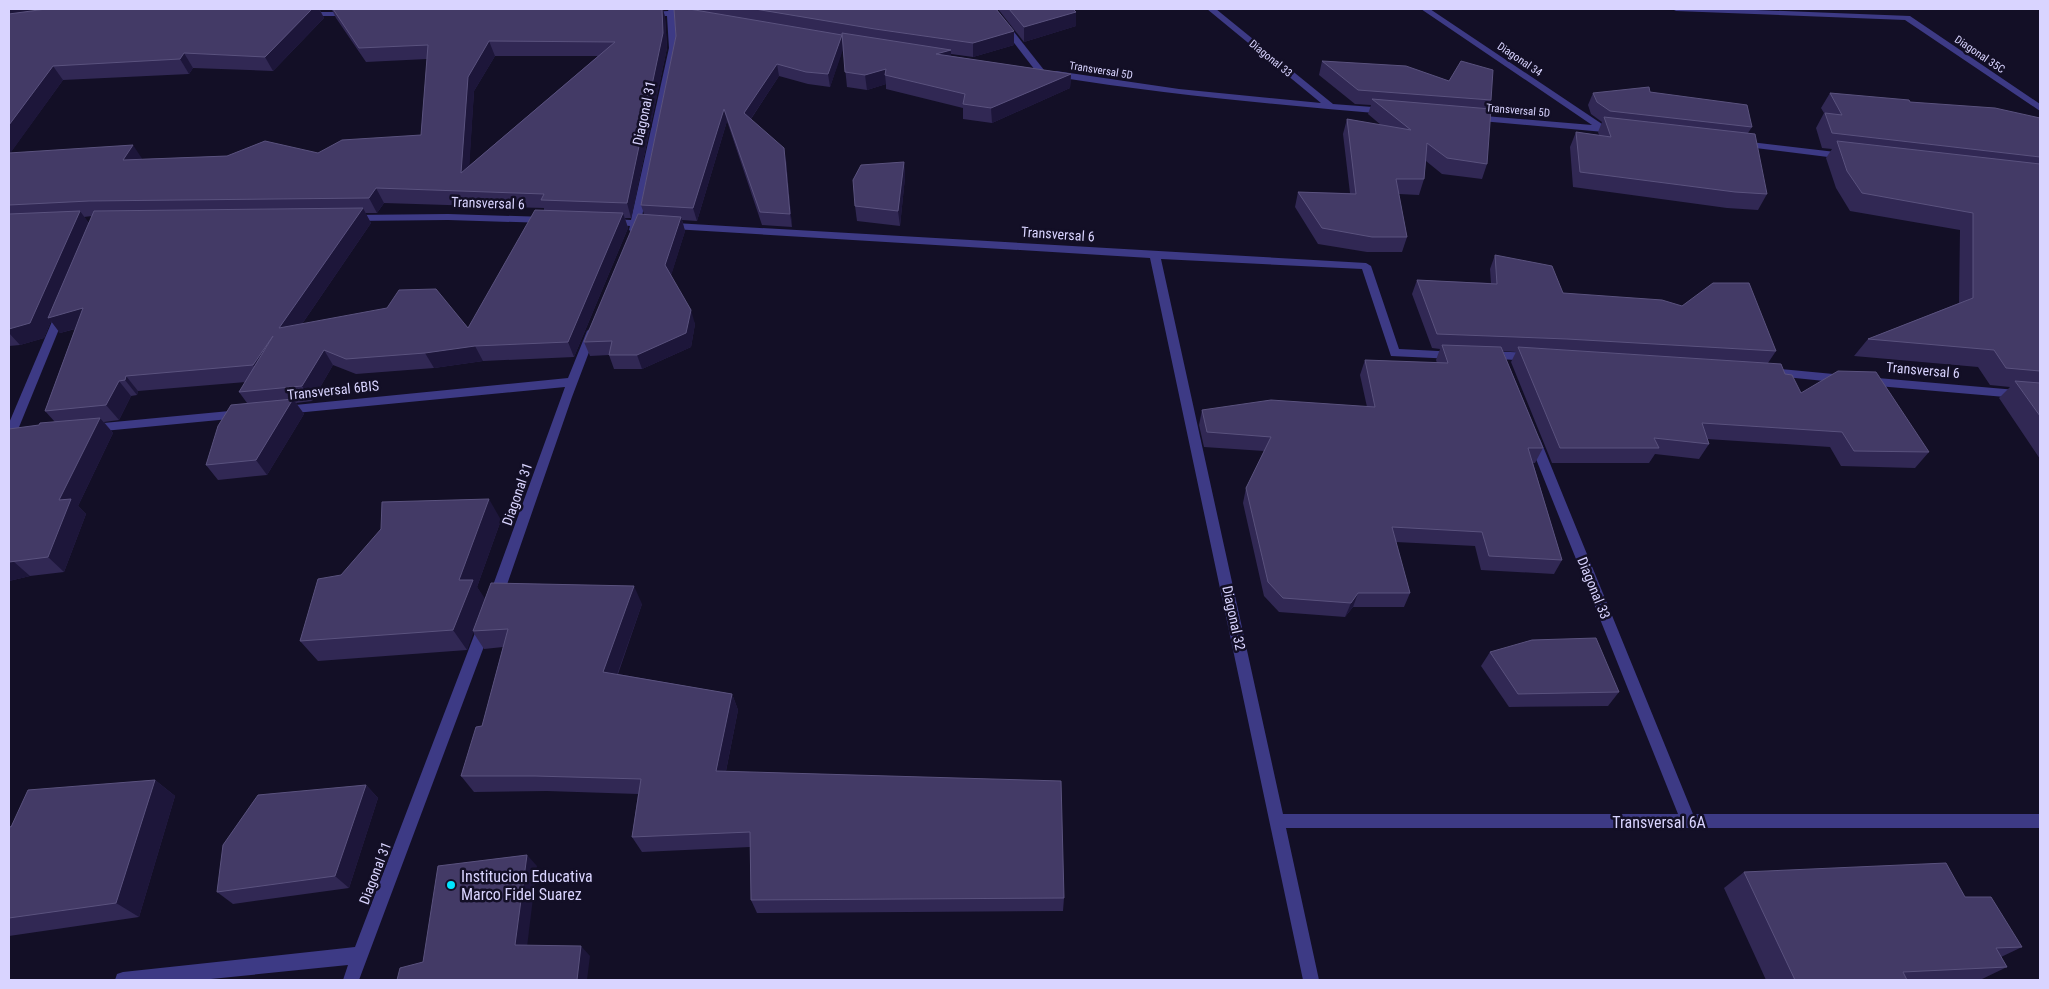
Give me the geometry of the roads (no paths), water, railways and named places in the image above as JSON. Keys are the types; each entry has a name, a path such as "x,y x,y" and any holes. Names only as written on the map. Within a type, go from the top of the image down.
{"street":[{"path":"992,9 1041,72"},
{"name":"Diagonal 33","path":"1211,9 1330,106"},
{"name":"Diagonal 34","path":"1425,9 1603,128"},
{"name":"Diagonal 35C","path":"1676,9 1907,18 2040,108"},
{"path":"641,14 672,11 700,18"},
{"name":"Diagonal 31","path":"629,241 637,223 673,48 672,11"},
{"path":"294,14 363,14"},
{"name":"Transversal 5D","path":"1031,70 1120,86 1398,112"},
{"name":"Transversal 5D","path":"1466,117 1622,131"},
{"path":"1729,143 1856,157"},
{"name":"Transversal 6","path":"339,218 448,217 557,220"},
{"name":"Transversal 6","path":"597,222 1155,256 1366,266 1395,354 1462,355"},
{"name":"Diagonal 32","path":"1155,256 1311,980"},
{"path":"11,436 66,302"},
{"name":"Diagonal 31","path":"351,980 524,521 571,382 596,320"},
{"path":"1481,355 1538,358"},
{"path":"1500,355 1507,374"},
{"name":"Transversal 6","path":"1762,371 2040,396"},
{"name":"Transversal 6BIS","path":"275,411 571,382"},
{"path":"78,430 255,413"},
{"name":"Diagonal 33","path":"1530,428 1689,822"},
{"name":"Transversal 6A","path":"1278,822 2040,821"},
{"path":"123,980 360,955"}],"place":[{"name":"Institucion Educativa Marco Fidel Suarez","path":"451,885"}]}
